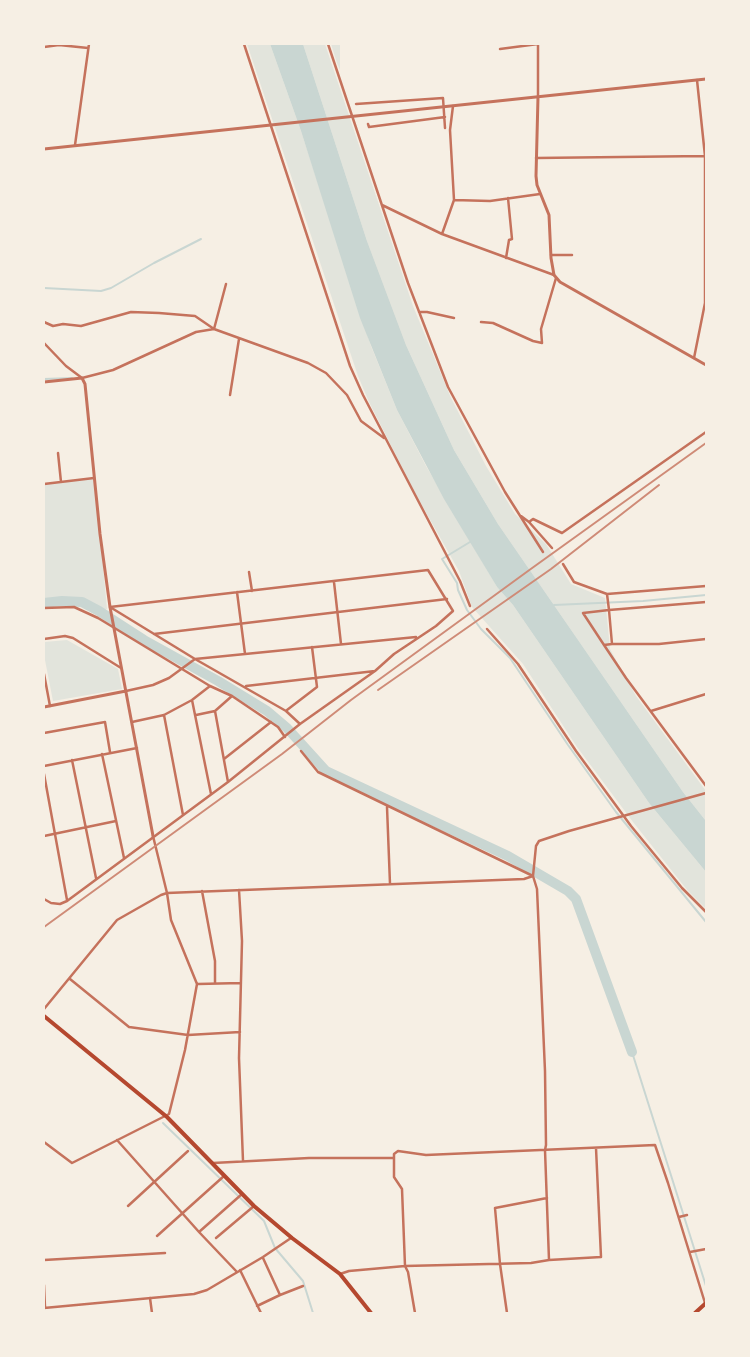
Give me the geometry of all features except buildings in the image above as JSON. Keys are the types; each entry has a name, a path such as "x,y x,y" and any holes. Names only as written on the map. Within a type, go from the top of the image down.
{"main road":[{"path":"44,1016 166,1117 254,1206 292,1238 340,1274 371,1313"},
{"path":"695,1313 706,1304"}],"street":[{"path":"75,145 89,44"},
{"path":"244,44 273,125 350,366 363,395 460,581 470,606"},
{"path":"328,44 349,116 419,312 448,387 484,456 543,552"},
{"path":"481,322 493,323 533,342 542,343 541,329 555,276 551,255 549,214 540,194 536,176 538,44 500,50"},
{"path":"44,47 59,45 88,48"},
{"path":"44,149 706,79"},
{"path":"694,358 705,303 705,146 697,80"},
{"path":"356,104 443,98 445,128"},
{"path":"364,103 365,108"},
{"path":"442,234 454,200 450,130 453,106"},
{"path":"368,124 369,127 445,117"},
{"path":"536,158 705,156"},
{"path":"454,200 490,201 540,194"},
{"path":"506,258 509,240 512,239 508,198"},
{"path":"382,206 442,234 555,276 560,282 706,365"},
{"path":"551,255 572,255"},
{"path":"214,329 226,284"},
{"path":"44,322 53,326 63,324 81,326 131,312 195,316 214,329 308,364 326,373 347,395 361,421 385,438"},
{"path":"419,312 454,318"},
{"path":"44,382 82,378 113,370 196,332 214,329"},
{"path":"230,395 239,339"},
{"path":"44,343 66,366 82,378 85,384 100,534 121,668 171,920 197,984 188,1035 170,1114 72,1163 44,1142"},
{"path":"529,522 533,519 562,533 706,432"},
{"path":"58,453 61,482"},
{"path":"44,484 95,478"},
{"path":"518,513 529,522 552,548"},
{"path":"564,564 574,582 607,594 706,586"},
{"path":"44,899 51,903 60,904 67,901 211,795 298,726 375,671 394,654 436,626 454,611 428,570 110,607"},
{"path":"249,572 252,591"},
{"path":"334,582 341,644"},
{"path":"237,592 245,654"},
{"path":"607,594 612,644"},
{"path":"154,634 447,599"},
{"path":"706,602 583,613 706,786"},
{"path":"44,608 74,607 114,626 210,686 232,696 278,727 286,736"},
{"path":"110,607 194,660 244,686 286,711 298,726"},
{"path":"487,629 518,664 576,751 624,816 682,888 706,912"},
{"path":"44,639 65,636 73,638 121,668"},
{"path":"44,707 152,686 169,678 194,660 418,637"},
{"path":"604,645 659,644 706,639"},
{"path":"286,711 317,688 312,647"},
{"path":"244,686 375,671"},
{"path":"44,674 50,706"},
{"path":"132,722 164,715 192,700 210,686"},
{"path":"651,711 706,694"},
{"path":"196,715 215,711 232,696"},
{"path":"192,700 211,795"},
{"path":"215,711 228,782"},
{"path":"164,715 183,815"},
{"path":"44,733 105,722 110,752"},
{"path":"224,759 271,722"},
{"path":"44,766 137,748"},
{"path":"300,751 318,772 533,876"},
{"path":"102,754 124,858"},
{"path":"72,760 96,878"},
{"path":"44,774 67,901"},
{"path":"549,1260 545,1150 545,1062 537,889 533,876 536,846 539,841 706,793"},
{"path":"387,807 390,884"},
{"path":"44,836 116,821"},
{"path":"44,1009 117,920 161,894 524,879 533,876"},
{"path":"239,890 242,941 239,1058 243,1161"},
{"path":"202,891 215,961 215,982"},
{"path":"70,979 129,1027 188,1035 240,1032"},
{"path":"197,984 215,982 241,983"},
{"path":"117,1140 237,1272"},
{"path":"415,1313 408,1272 405,1266 402,1189 394,1177 394,1154 398,1151 426,1155 655,1145 691,1252 706,1304"},
{"path":"340,1274 349,1271 405,1266 531,1263 601,1257 596,1148"},
{"path":"128,1206 188,1151"},
{"path":"211,1163 318,1158 394,1158"},
{"path":"157,1236 224,1176"},
{"path":"199,1232 242,1194"},
{"path":"508,1313 500,1264 495,1208 547,1198"},
{"path":"216,1238 254,1206"},
{"path":"679,1217 687,1215"},
{"path":"44,1285 44,1308 194,1294 207,1290 292,1238"},
{"path":"691,1252 706,1249"},
{"path":"44,1260 164,1252"},
{"path":"263,1257 280,1295"},
{"path":"240,1270 261,1313"},
{"path":"257,1306 303,1286"},
{"path":"150,1298 152,1313"}],"shaded area":[{"path":"247,44 270,44 301,131 371,346 397,410 426,466 497,587 513,605 649,803 706,872 706,909 688,891 633,822 577,747 523,664 472,607 459,571 415,493 358,376"},
{"path":"270,44 303,44 367,241 406,345 454,450 498,524 683,792 706,821 706,872 649,803 513,605 497,587 444,499 397,410 360,318 301,131"},
{"path":"303,44 325,44 413,306 451,398 486,466 515,514 546,544 571,584 605,598 610,649 636,696 706,791 706,821 683,792 498,524 454,450 406,345 367,241"},
{"path":"331,44 340,44 340,70 337,63"},
{"path":"95,478 107,609 99,611 82,602 62,601 44,603 44,484"},
{"path":"67,640 118,669 122,689 53,701 44,655 44,642"}],"waterway":[{"path":"44,288 101,291 111,288 201,239"},
{"path":"44,379 72,378"},
{"path":"470,542 442,559 457,583 467,610 481,629 510,658 568,745 616,812 706,922"},
{"path":"554,605 643,601 706,595"},
{"path":"44,603 62,601 82,602 99,611 144,640 267,711 287,728 326,771 508,856 568,891 576,899 632,1052"},
{"path":"632,1052 706,1286"},
{"path":"163,1123 264,1221 275,1248 303,1281 313,1313"}],"railway":[{"path":"44,927 282,754 351,700 706,443"},
{"path":"378,690 551,569 659,485"}]}
